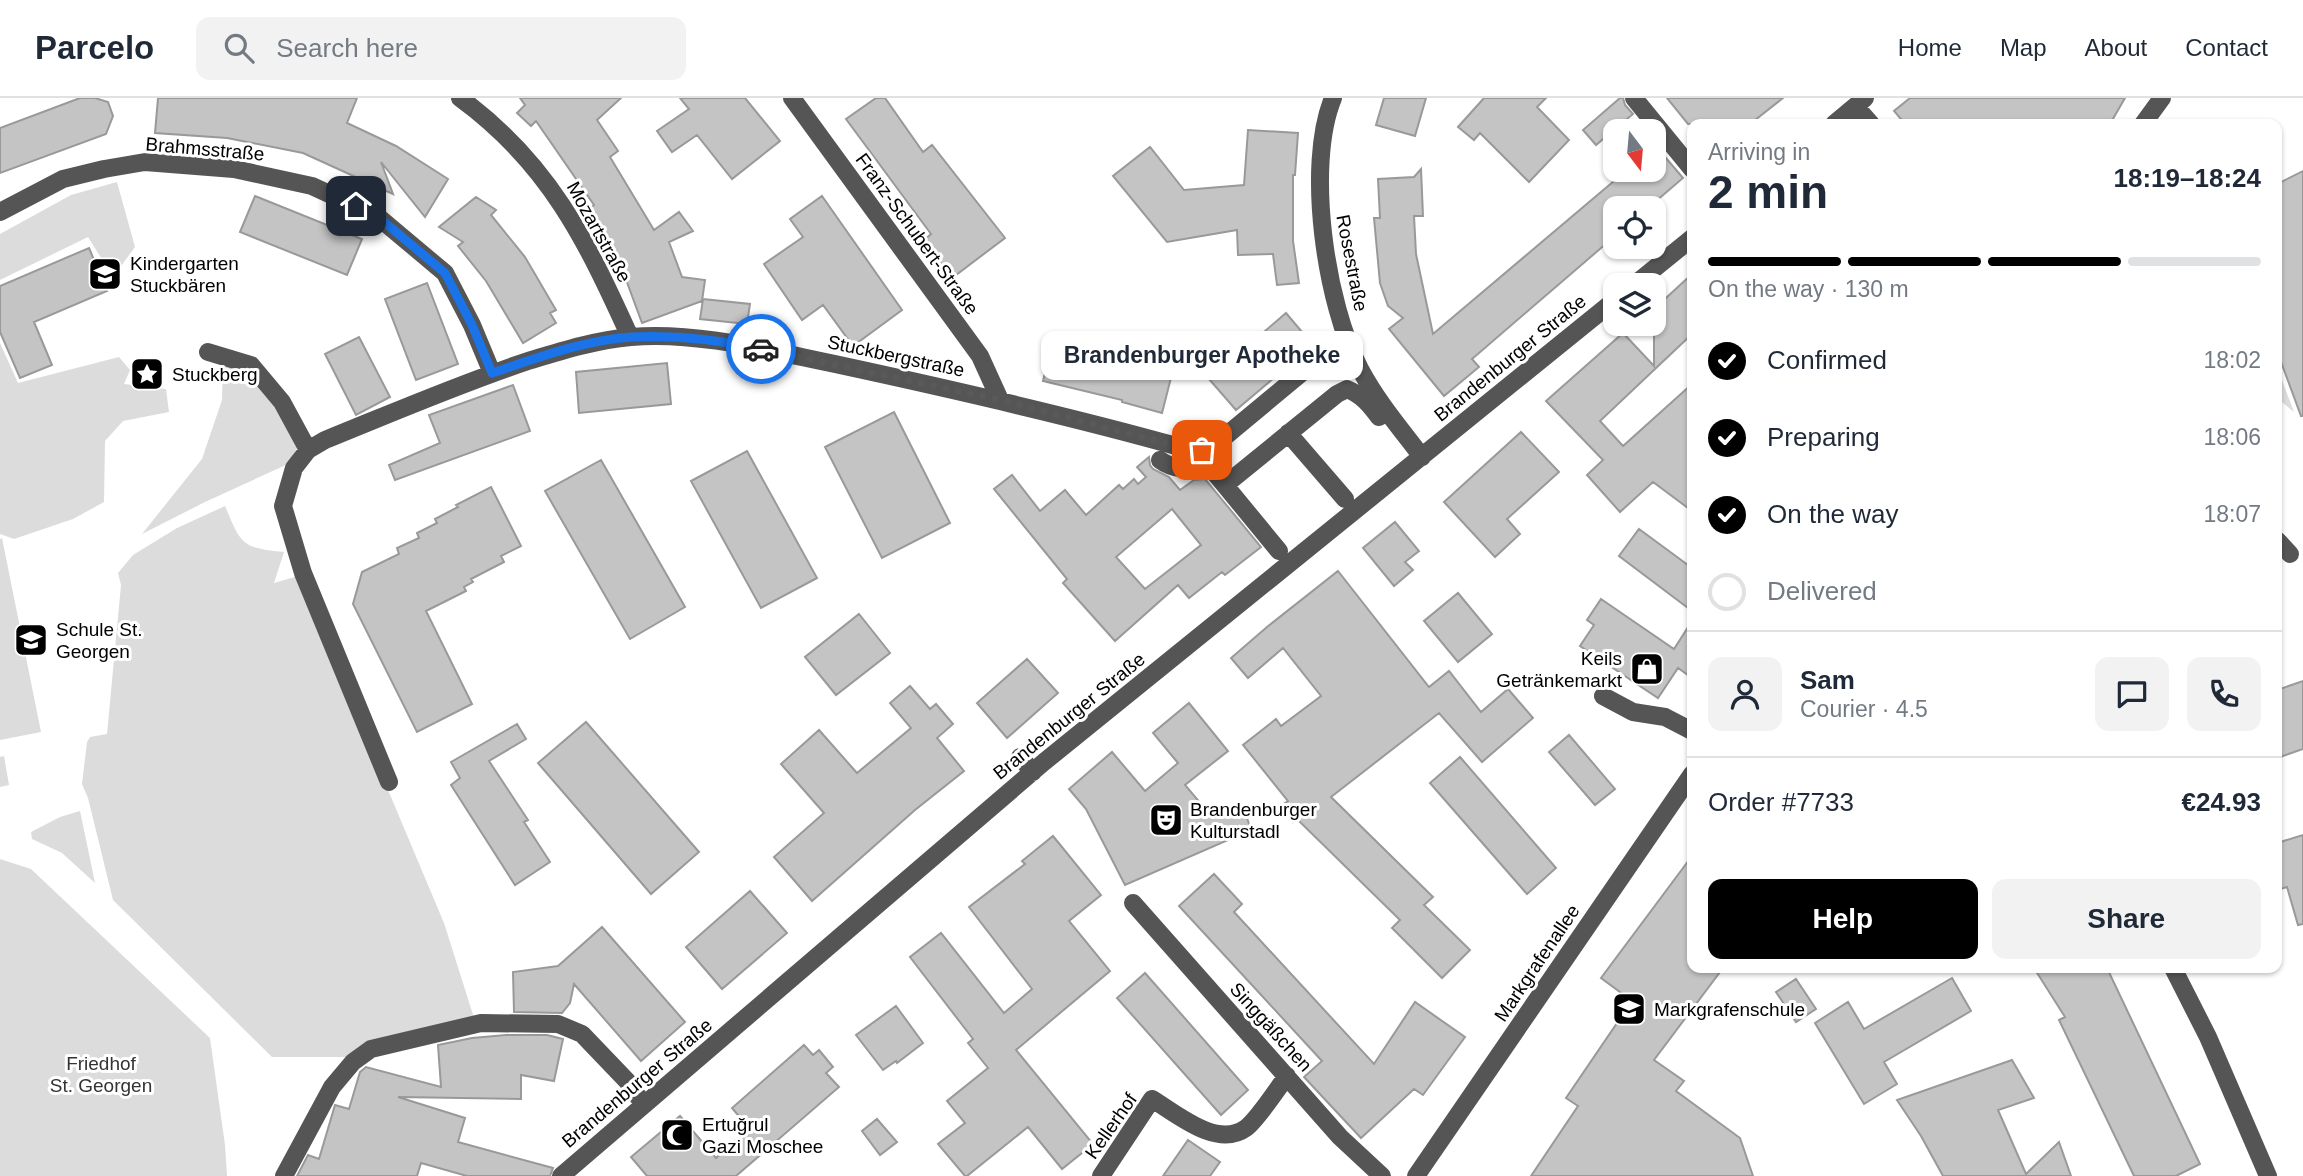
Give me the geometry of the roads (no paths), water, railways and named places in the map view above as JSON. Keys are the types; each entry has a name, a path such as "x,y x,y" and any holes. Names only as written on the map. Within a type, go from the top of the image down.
{"street":[{"name":"Mozartstraße","path":"460,98 501,132 554,192 597,263 630,337"},
{"name":"Franz-Schubert-Straße","path":"792,98 980,356 1000,400"},
{"name":"Rosestraße","path":"1333,98 1320,159 1320,211 1330,274 1346,336 1359,367 1379,401 1422,457"},
{"path":"1634,98 1687,163"},
{"path":"2147,119 2162,98"},
{"path":"1839,119 1861,102 1869,119"},
{"name":"Brahmsstraße","path":"0,212 63,179 145,162 234,169 312,186 377,216 445,273 472,325 492,373"},
{"path":"1649,273 1687,242"},
{"name":"Brandenburger Straße","path":"561,1176 1033,772 1603,310"},
{"name":"Stuckbergstraße","path":"308,450 325,440 492,373 566,349 630,337 674,337 754,347 1000,400 1180,447 1202,450 1222,439 1346,336"},
{"path":"208,352 251,366 282,402 308,450 294,468 283,506 303,573 389,782"},
{"path":"1225,485 1289,433 1335,390 1359,390 1398,446"},
{"path":"1289,433 1345,499"},
{"path":"1160,460 1166,465 1196,470 1207,464 1279,551"},
{"path":"2282,545 2290,554"},
{"path":"1603,696 1633,712 1665,717 1687,728"},
{"path":"1020,757 1033,772"},
{"name":"Markgrafenallee","path":"1416,1176 1687,782"},
{"name":"Singgäßchen","path":"1133,903 1340,1136 1382,1176"},
{"path":"2176,973 2208,1037 2268,1176"},
{"path":"284,1176 332,1087 351,1064 371,1049 481,1023 558,1024 582,1034 627,1081 644,1105"},
{"name":"Kellerhof","path":"1101,1176 1152,1099 1209,1132 1230,1135 1247,1128 1287,1076"}],"place":[{"name":"Kindergarten Stuckbären","path":"105,274"},
{"name":"Stuckberg","path":"147,374"},
{"name":"Brandenburger Apotheke","path":"1202,450"},
{"name":"Schule St. Georgen","path":"31,640"},
{"name":"Keils Getränkemarkt","path":"1647,669"},
{"name":"Brandenburger Kulturstadl","path":"1166,820"},
{"name":"Markgrafenschule","path":"1629,1009"},
{"name":"Ertuğrul Gazi Moschee","path":"677,1135"}],"park label":[{"name":"Friedhof St. Georgen","path":"101,1074"}]}
